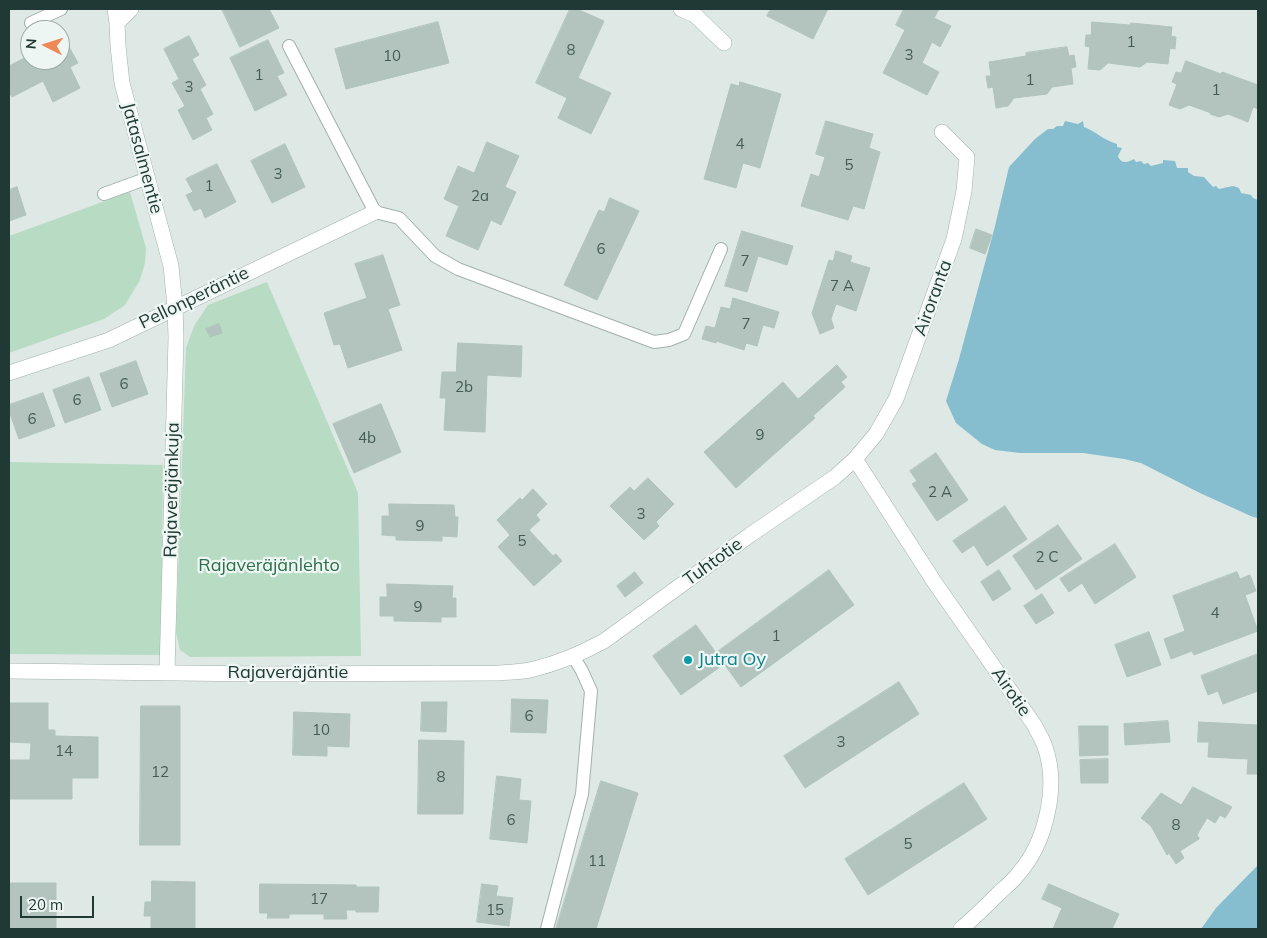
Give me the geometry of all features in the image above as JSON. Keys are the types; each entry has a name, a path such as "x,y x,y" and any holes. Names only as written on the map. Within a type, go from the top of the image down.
{"street":[{"path":"116,16 131,9"},
{"path":"681,9 695,15 724,44"},
{"name":"Jatasalmentie","path":"116,16 122,83 171,266 175,307"},
{"name":"Airoranta","path":"855,459 876,434 896,398 954,239 964,191 967,157 942,132"},
{"name":"Pellonperäntie","path":"9,373 109,340 375,212"},
{"name":"Rajaveräjänkuja","path":"167,672 176,338 175,307"},
{"name":"Tuhtotie","path":"569,658 604,640 750,535 835,477 855,459"},
{"name":"Airotie","path":"855,459 935,583 1035,726 1045,747 1052,782 1045,822 1034,852 1020,873 961,929"},
{"name":"Rajaveräjäntie","path":"9,671 261,674 499,673 533,669 569,658"}],"lane":[{"path":"37,20 61,9"},
{"path":"289,46 375,212 399,218 435,256 458,269 654,342 669,340 684,334 721,249"},
{"path":"104,194 148,178"},
{"path":"547,929 582,794 590,691 582,671 569,658"}],"green space":[{"path":"130,192 146,248 145,263 140,280 125,305 104,319 9,353 9,236"},
{"name":"Rajaveräjänlehto","path":"267,282 358,493 361,656 190,657 180,650 176,633 186,348 194,326 208,305"},
{"path":"9,462 163,465 161,655 9,654"}],"water":[{"path":"1065,121 1078,124 1083,121 1084,127 1117,144 1117,147 1122,148 1118,156 1123,162 1134,159 1136,162 1141,161 1151,166 1163,163 1163,160 1175,161 1177,168 1188,168 1188,172 1194,176 1204,177 1213,187 1216,186 1219,189 1233,186 1239,188 1241,193 1251,195 1258,200 1258,518 1200,493 1141,463 1083,453 1020,453 995,450 982,444 956,423 946,401 995,226 1009,167 1035,139 1048,129 1063,126"},
{"path":"1258,865 1258,929 1201,929 1216,908"}],"building":[{"path":"222,9 269,9 279,28 240,47"},
{"path":"570,9 577,9 604,21 578,78 611,93 591,134 558,118 567,98 536,83"},
{"path":"771,9 828,9 813,39 767,16"},
{"path":"904,9 939,9 934,18 951,26 940,47 932,42 922,63 939,72 927,95 883,73 905,30 896,25"},
{"path":"438,22 449,63 346,89 335,49"},
{"path":"1092,22 1172,27 1171,36 1176,37 1175,49 1170,48 1168,64 1147,62 1140,67 1108,63 1100,70 1088,69 1090,47 1085,46 1086,35 1091,35"},
{"path":"189,36 199,55 192,59 206,85 200,89 213,114 206,118 212,130 193,140 178,110 185,106 172,83 179,79 164,49"},
{"path":"268,40 284,73 277,76 287,95 255,111 230,58"},
{"path":"1067,47 1069,56 1074,55 1076,67 1071,68 1073,84 1052,87 1047,94 1014,98 1008,106 996,108 993,87 988,88 986,76 991,76 989,62 1026,56 1026,53"},
{"path":"70,49 78,63 70,67"},
{"path":"20,60 20,70 70,70 70,67 80,88 53,102 43,81 12,97 9,92 9,66"},
{"path":"1186,61 1258,85 1258,109 1253,107 1248,122 1228,114 1219,117 1189,105 1180,109 1169,105 1177,84 1172,82 1176,72 1181,73"},
{"path":"740,82 781,94 760,168 743,163 736,188 704,179 731,84 739,86"},
{"path":"826,121 873,134 869,148 880,152 864,209 853,206 848,220 801,206 811,174 819,177 825,157 816,154"},
{"path":"487,142 519,156 505,187 516,192 501,225 491,220 478,250 446,236 459,206 444,199 458,166 474,173"},
{"path":"285,144 305,187 272,203 251,161"},
{"path":"217,164 236,202 205,218 201,208 194,211 186,195 193,192 186,179"},
{"path":"17,187 26,215 9,221 9,190"},
{"path":"610,198 639,211 597,300 564,285 599,210 604,212"},
{"path":"976,229 992,235 985,254 970,248"},
{"path":"742,231 793,246 787,265 758,256 747,292 725,286"},
{"path":"836,251 852,256 850,262 870,268 856,311 836,304 831,319 834,328 820,334 812,313 829,260 833,261"},
{"path":"383,255 400,305 388,309 402,350 348,368 340,344 334,345 324,313 367,298 355,264"},
{"path":"733,298 779,312 774,328 763,325 757,346 746,343 744,350 716,341 716,343 702,339 706,326 715,328 721,307 730,309"},
{"path":"219,324 222,333 210,337 206,329"},
{"path":"458,343 522,346 521,377 487,375 485,432 444,430 446,398 440,398 442,372 456,372"},
{"path":"136,361 148,394 112,407 100,374"},
{"path":"837,365 847,377 841,382 845,387 813,416 815,418 736,488 704,452 783,382 798,399"},
{"path":"89,377 101,410 65,423 53,390"},
{"path":"43,393 55,426 19,439 9,411 9,405"},
{"path":"381,404 401,452 354,473 333,424"},
{"path":"936,453 968,500 937,521 912,484 917,481 910,471"},
{"path":"648,478 674,504 656,522 659,526 644,540 610,506 630,487 634,491"},
{"path":"533,489 547,504 536,515 540,520 529,530 553,556 556,554 562,561 534,586 498,547 510,535 497,520 520,498 522,500"},
{"path":"389,504 454,505 455,517 458,517 457,537 442,536 442,541 396,540 396,536 382,535 382,516 389,516"},
{"path":"1005,506 1027,539 987,566 974,545 962,553 953,541"},
{"path":"1058,525 1082,559 1036,590 1013,556"},
{"path":"1115,544 1136,577 1095,604 1082,583 1069,592 1060,579"},
{"path":"829,570 854,605 741,687 716,653"},
{"path":"999,570 1011,589 993,601 981,582"},
{"path":"635,572 643,583 625,597 617,586"},
{"path":"1237,572 1240,579 1250,575 1256,591 1245,595 1258,631 1194,655 1192,651 1171,659 1164,639 1185,631 1173,596"},
{"path":"387,584 453,586 452,598 456,598 456,617 441,617 441,622 394,621 394,616 380,616 380,597 387,597"},
{"path":"1042,594 1054,613 1036,624 1024,606"},
{"name":"Jutra Oy","path":"696,625 724,664 681,695 653,656"},
{"path":"1149,632 1161,665 1127,677 1115,645"},
{"path":"1258,654 1258,691 1223,704 1218,691 1208,695 1201,676"},
{"path":"899,682 919,714 805,788 784,756"},
{"path":"512,699 548,700 546,733 511,732"},
{"path":"422,702 447,702 446,732 421,731"},
{"path":"9,703 48,703 48,730 55,730 55,736 98,737 98,778 72,778 72,799 9,799 9,760 30,760 31,743 9,742"},
{"path":"141,706 180,706 180,845 140,845"},
{"path":"294,712 350,714 349,747 327,746 327,756 293,755"},
{"path":"1168,721 1170,742 1125,745 1124,724"},
{"path":"1199,722 1258,725 1258,774 1247,774 1248,759 1208,757 1209,742 1198,742"},
{"path":"1079,726 1108,726 1108,755 1080,756"},
{"path":"419,740 464,741 463,814 418,814"},
{"path":"1108,759 1108,783 1081,783 1080,760"},
{"path":"497,776 521,779 519,800 531,801 527,843 490,839"},
{"path":"601,781 638,793 596,929 556,929"},
{"path":"964,783 987,819 868,895 845,859"},
{"path":"1193,787 1232,807 1225,818 1220,815 1215,823 1207,818 1197,835 1199,839 1180,851 1184,858 1176,864 1169,853 1167,855 1151,826 1141,818 1161,793 1181,805"},
{"path":"152,881 195,882 195,929 151,929 151,916 144,916 145,902 151,902"},
{"path":"9,883 56,883 56,929 9,929"},
{"path":"260,884 379,887 378,912 346,910 347,919 324,919 324,914 289,914 289,918 267,918 268,913 260,913"},
{"path":"482,884 498,886 496,896 513,898 509,926 477,922"},
{"path":"1049,884 1119,914 1112,929 1053,929 1062,908 1042,899"}],"place":[{"name":"Jutra Oy","path":"688,660"}]}
